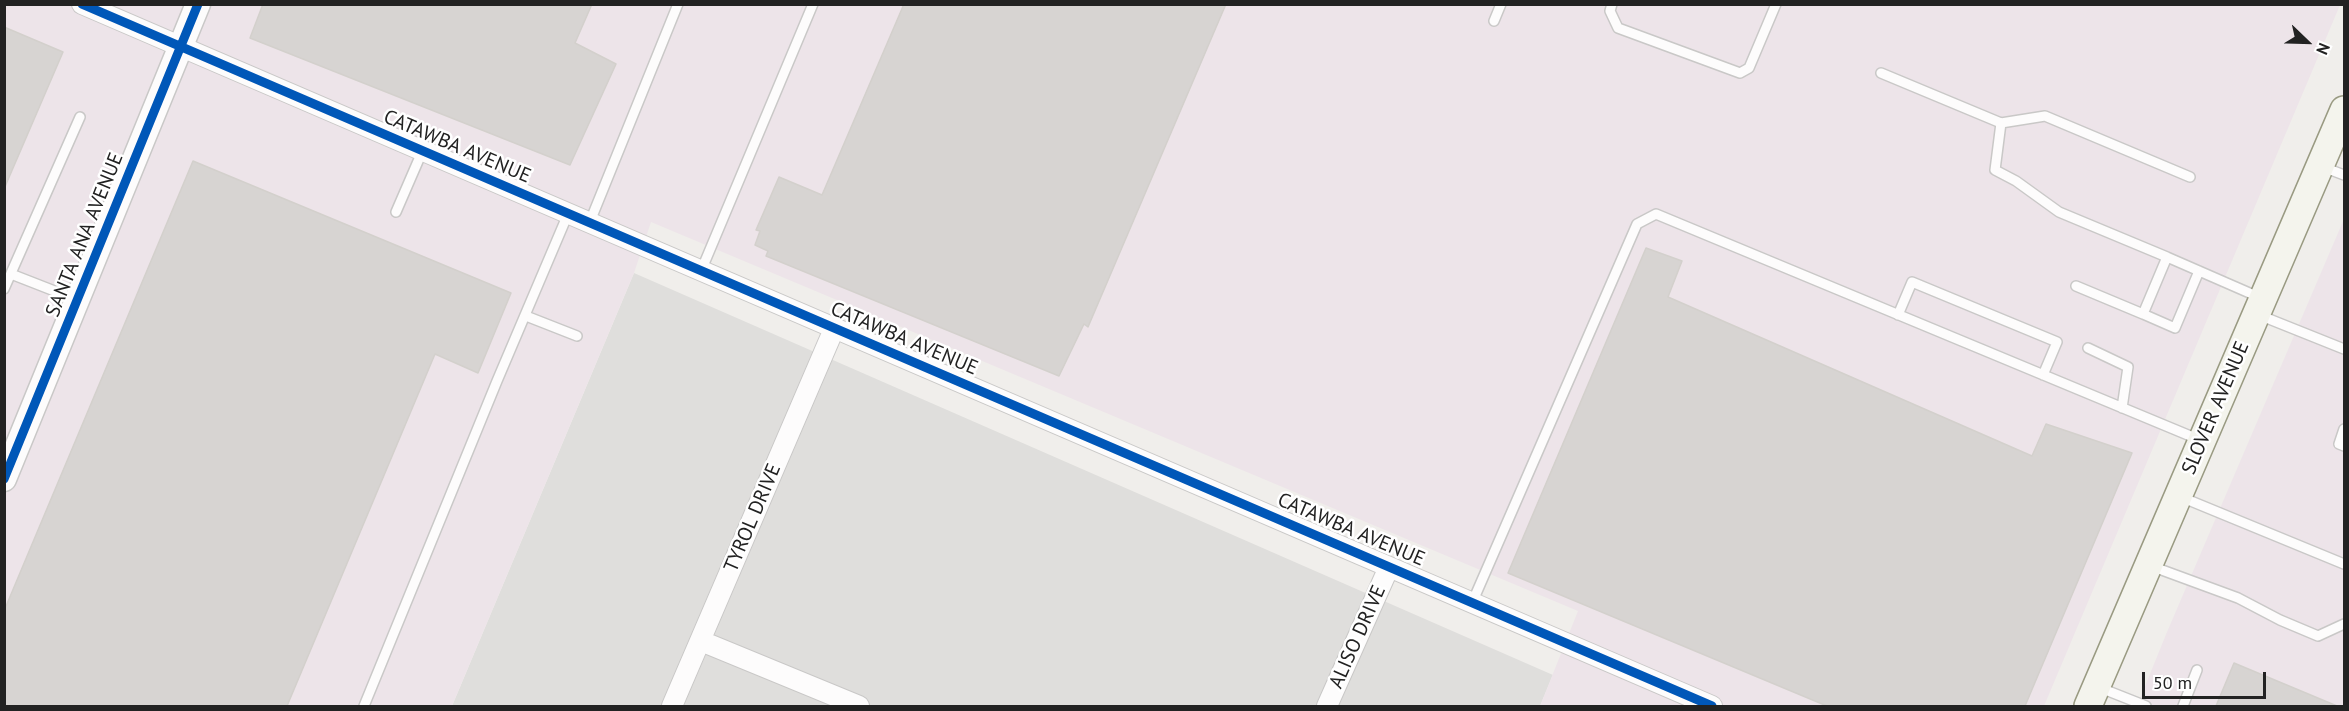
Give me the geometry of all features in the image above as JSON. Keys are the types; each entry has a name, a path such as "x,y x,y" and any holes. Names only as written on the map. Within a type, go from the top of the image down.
{"main road":[{"name":"SLOVER AVENUE","path":"2092,697 2260,306 2333,171 2344,110"}],"street":[{"name":"CATAWBA AVENUE","path":"81,4 1712,706"},
{"name":"SANTA ANA AVENUE","path":"7,466 198,4"},
{"name":"TYROL DRIVE","path":"672,706 834,329"},
{"name":"ALISO DRIVE","path":"1327,706 1389,567"},
{"path":"701,641 859,706"}],"lane":[{"path":"589,224 678,4"},
{"path":"701,271 813,4"},
{"path":"1494,21 1501,4"},
{"path":"1612,4 1610,11 1618,28 1740,74 1749,68 1776,4"},
{"path":"1881,73 2001,123 2045,116 2190,177"},
{"path":"4,289 80,117"},
{"path":"2001,123 1995,170 2016,181 2059,212 2199,271 2260,306 2344,349"},
{"path":"396,212 422,152"},
{"path":"364,706 568,214"},
{"path":"1472,603 1636,224 1656,214 2202,441"},
{"path":"2143,314 2167,257"},
{"path":"2076,286 2175,328 2199,271"},
{"path":"11,274 77,300"},
{"path":"1898,315 1912,282 1923,286 2057,342 2043,375"},
{"path":"525,316 577,336"},
{"path":"2088,348 2128,368 2122,408"},
{"path":"2344,429 2340,444 2344,446"},
{"path":"2178,496 2344,564"},
{"path":"2149,565 2238,598 2280,620 2318,636 2344,624"},
{"path":"2182,706 2197,670"},
{"path":"2092,697 2146,706"}],"shaded area":[{"path":"4,5 2340,5 2044,706 1540,706 1578,611 651,222 634,273 452,706 5,706"},
{"path":"2344,219 2344,706 2137,706 2167,632"},
{"path":"634,273 1553,675 1540,706 452,706"}],"building":[{"path":"263,4 592,4 575,43 616,64 570,165 250,38"},
{"path":"904,4 1226,4 1088,327 1084,324 1059,376 766,256 768,251 755,245 760,231 756,230 779,177 822,195"},
{"path":"4,27 63,52 4,189"},
{"path":"193,161 511,293 478,373 435,354 287,706 4,706 4,611"},
{"path":"1646,248 1682,261 1668,297 2032,456 2046,424 2132,453 2025,706 1827,706 1508,573"},
{"path":"2234,663 2337,706 2216,706"}],"cycle path":[{"path":"82,4 1712,706"},
{"path":"4,479 198,4"}]}
